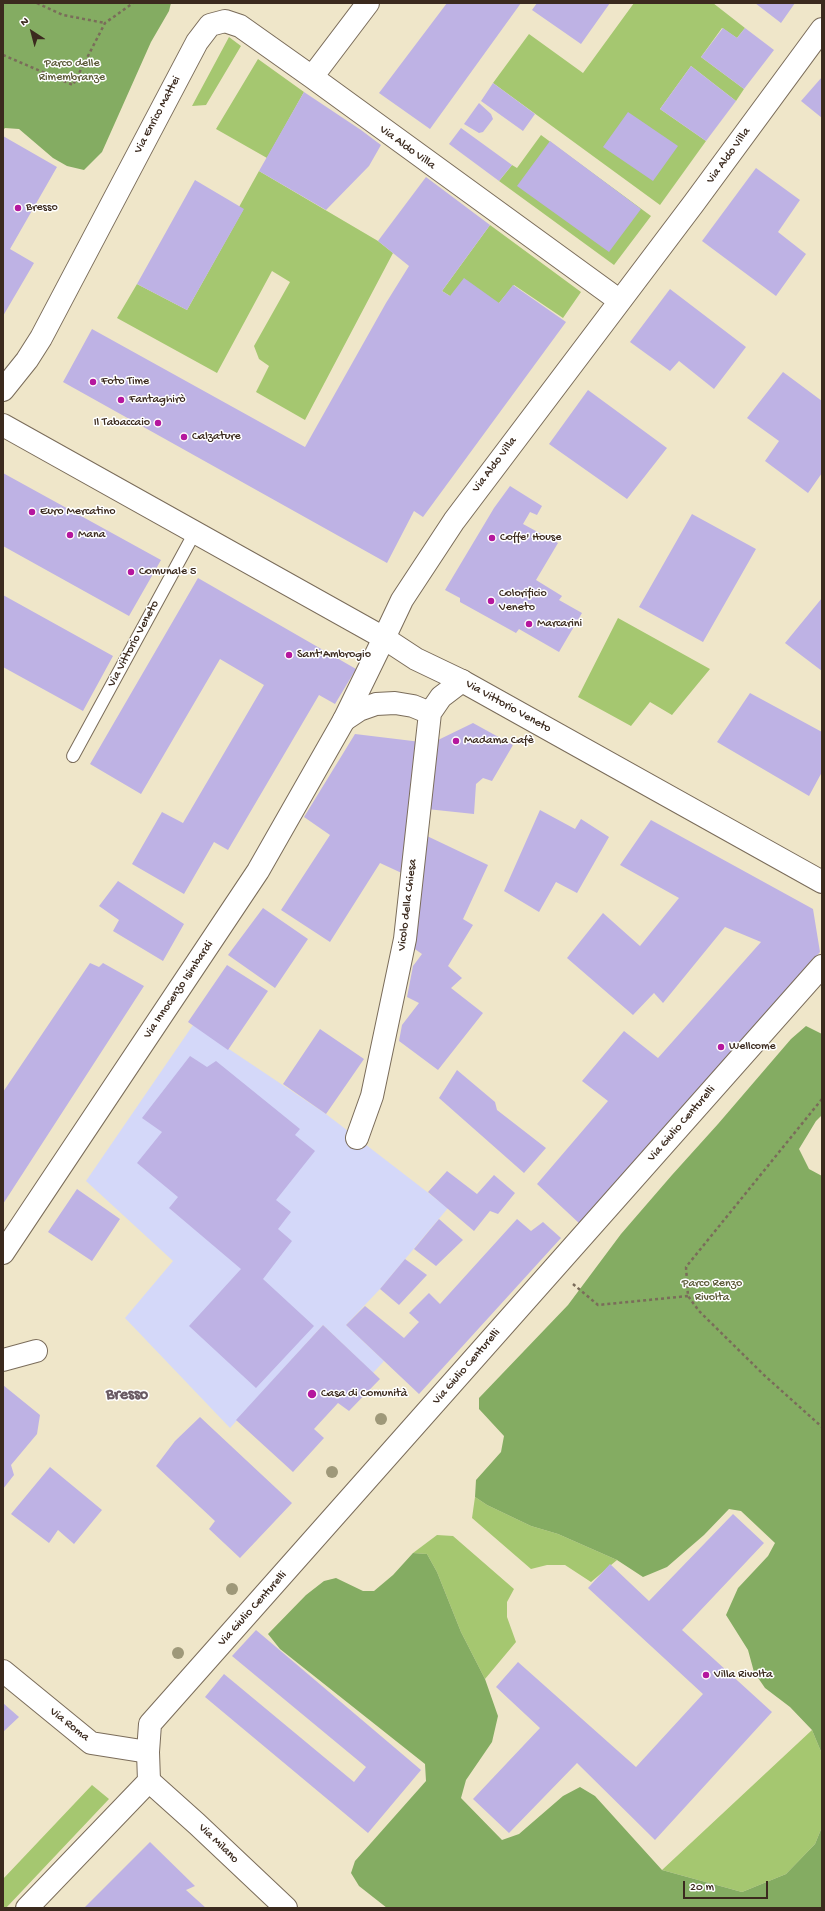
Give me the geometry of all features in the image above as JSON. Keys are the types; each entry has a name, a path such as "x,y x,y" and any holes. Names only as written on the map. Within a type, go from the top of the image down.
{"street":[{"path":"312,77 368,3"},
{"name":"Via Enrico Mattei","path":"3,390 27,360 41,338 197,42 210,25 225,21 240,26 312,77"},
{"name":"Via Aldo Villa","path":"384,638 402,600 454,520 694,203 822,29"},
{"name":"Via Aldo Villa","path":"312,77 620,301"},
{"name":"Via Vittorio Veneto","path":"3,425 384,638 416,659 462,681 822,882"},
{"name":"Via Innocenzo Isimbardi","path":"3,1253 258,871 344,720 384,638"},
{"name":"Vicolo della Chiesa","path":"357,1138 372,1096 405,939 430,713 441,697 462,681"},
{"name":"Via Innocenzo Isimbardi","path":"344,720 359,710 376,704 395,703 413,706 430,713"},
{"name":"Via Giulio Centurelli","path":"149,1781 148,1752 150,1724 822,966"},
{"path":"3,1360 36,1351"},
{"name":"Via Roma","path":"3,1672 91,1743 148,1752"},
{"path":"27,1908 149,1781"},
{"name":"Via Milano","path":"149,1781 286,1908"}],"lane":[{"name":"Via Vittorio Veneto","path":"73,756 195,532"}],"path":[{"path":"37,3 63,15 105,23"},
{"path":"3,54 73,85 105,23 133,3"},
{"path":"822,1099 686,1267 688,1296 699,1311 764,1375 822,1427"},
{"path":"555,1268 598,1305 688,1296"}],"shaded area":[{"path":"193,1025 326,1114 448,1208 380,1289 346,1325 384,1361 373,1373 323,1325 230,1428 125,1318 173,1261 86,1181"}],"green space":[{"name":"Parco delle Rimembranze","path":"3,3 171,3 169,11 151,42 102,152 84,170 67,166 53,158 19,129 5,128 3,130"},
{"path":"634,3 713,3 745,28 737,38 722,28 701,57 744,89 736,101 691,66 660,109 706,141 660,205 493,83 529,34 583,73"},
{"path":"229,37 241,46 206,105 192,106"},
{"path":"258,59 304,92 267,158 216,129"},
{"path":"541,135 651,216 614,265 499,181 512,165 517,168"},
{"path":"259,171 378,241 393,253 305,420 256,392 269,366 259,359 254,346 290,282 272,271 217,373 117,318 137,284 187,310 243,210 239,207"},
{"path":"490,225 581,292 563,318 514,285 499,303 450,296 442,291"},
{"path":"618,618 710,669 672,715 650,702 631,726 578,697"},
{"name":"Parco Renzo Rivolta","path":"806,1026 822,1034 822,1115 816,1121 799,1149 809,1169 822,1176 822,1754 812,1730 790,1707 765,1688 754,1672 748,1650 726,1615 738,1588 768,1556 775,1543 741,1511 729,1509 704,1535 667,1567 643,1577 617,1560 558,1534 531,1526 487,1505 475,1497 476,1480 501,1452 504,1436 479,1409 479,1398 568,1305 621,1234 791,1039"},
{"path":"475,1497 487,1505 531,1526 558,1534 617,1560 591,1582 565,1565 547,1565 531,1569 472,1518"},
{"path":"437,1535 453,1536 514,1589 507,1602 507,1617 516,1642 485,1679 461,1632 437,1572 427,1554 413,1553"},
{"path":"413,1553 427,1554 437,1572 461,1632 485,1679 498,1716 492,1742 466,1780 461,1798 502,1840 519,1834 563,1796 580,1787 595,1796 662,1870 742,1892 786,1874 815,1844 822,1827 822,1908 387,1908 359,1886 351,1873 355,1861 426,1781 425,1764 280,1649 268,1634 306,1595 324,1581 336,1578 363,1591 374,1591 393,1575"},
{"path":"812,1730 822,1754 822,1827 815,1844 786,1874 742,1892 662,1870"},
{"path":"92,1785 109,1799 6,1908 3,1908 3,1879"}],"building":[{"path":"447,3 521,3 430,129 379,93"},
{"path":"537,3 610,3 581,44 532,10"},
{"path":"755,3 795,3 781,23"},
{"path":"723,28 737,38 745,28 774,50 744,89 701,57"},
{"path":"691,66 736,101 706,141 660,109"},
{"path":"822,77 822,118 801,101"},
{"path":"493,83 535,114 523,131 481,101"},
{"path":"304,92 381,145 369,166 326,210 259,171"},
{"path":"479,103 491,114 493,119 483,132 479,133 464,124"},
{"path":"628,112 678,146 653,181 603,147"},
{"path":"461,128 512,165 499,181 449,144"},
{"name":"Bresso","path":"3,136 57,167 10,249 34,263 3,316"},
{"path":"550,141 641,209 609,252 517,186"},
{"path":"756,168 800,200 778,232 806,254 776,296 702,241"},
{"path":"426,177 490,225 442,291 450,296 464,278 499,303 513,285 566,322 423,517 414,511 387,563 63,382 92,329 305,447 386,303 409,266 378,241"},
{"path":"195,180 244,209 187,310 137,284"},
{"path":"670,289 746,347 714,389 679,361 670,371 630,342"},
{"path":"783,372 822,401 822,473 808,493 765,461 779,441 747,418"},
{"path":"588,390 667,448 627,499 549,444"},
{"path":"3,473 161,560 129,616 3,546"},
{"path":"510,486 542,506 537,515 530,512 523,524 558,543 536,580 562,596 559,600 582,613 559,652 519,629 516,633 460,602 460,598 445,590 494,508"},
{"path":"692,514 756,549 703,642 639,607"},
{"path":"198,578 356,669 335,704 319,695 228,850 214,842 184,894 132,864 162,812 183,823 264,685 220,659 141,794 90,764"},
{"path":"3,595 113,656 83,711 3,667"},
{"path":"822,598 822,671 785,643"},
{"path":"750,693 822,732 822,772 809,796 717,742"},
{"path":"473,723 513,745 492,781 483,778 476,784 474,814 427,809 436,741"},
{"path":"355,734 421,742 406,875 380,863 330,942 281,910 330,835 304,817"},
{"path":"540,810 575,829 581,819 609,837 577,893 556,882 539,912 504,891"},
{"path":"651,820 813,909 820,952 580,1224 537,1184 608,1101 582,1081 624,1031 658,1058 761,942 725,927 663,1003 654,993 633,1015 567,958 603,913 640,946 679,898 620,865"},
{"path":"427,836 488,865 463,919 473,925 448,966 462,978 451,988 483,1013 438,1070 399,1041 402,1025 419,1003 407,997 413,966 422,954 409,945"},
{"path":"118,881 184,924 163,961 113,931 119,920 99,906"},
{"path":"263,908 308,939 275,988 228,955"},
{"path":"90,963 99,967 103,963 144,986 3,1204 3,1092"},
{"path":"227,965 268,991 228,1050 188,1022"},
{"path":"320,1029 364,1059 326,1114 283,1084"},
{"path":"190,1056 207,1067 216,1061 300,1129 295,1135 315,1151 276,1200 291,1212 278,1229 292,1241 263,1279 314,1326 256,1388 189,1326 241,1269 169,1208 178,1197 137,1163 162,1132 142,1118"},
{"path":"457,1070 495,1102 497,1110 546,1148 524,1173 439,1098"},
{"path":"447,1171 477,1194 494,1175 515,1193 498,1214 490,1211 474,1231 428,1192"},
{"path":"77,1189 120,1219 92,1261 48,1232"},
{"path":"439,1219 463,1240 436,1266 414,1249"},
{"path":"517,1219 531,1231 543,1222 561,1238 419,1394 346,1325 365,1306 404,1338 419,1322 409,1313 429,1293 440,1304"},
{"path":"405,1259 427,1275 399,1305 380,1289"},
{"name":"Casa di Comunità","path":"323,1325 380,1379 349,1411 338,1403 314,1429 324,1438 293,1472 236,1420"},
{"path":"3,1385 40,1415 37,1434 11,1465 14,1475 3,1489"},
{"path":"200,1417 292,1503 240,1558 209,1529 215,1521 156,1466 175,1441"},
{"path":"50,1467 102,1510 74,1544 58,1530 49,1543 11,1514"},
{"name":"Villa Rivolta","path":"733,1514 764,1543 682,1630 772,1712 655,1840 577,1763 509,1833 473,1799 540,1728 496,1687 518,1662 636,1767 703,1694 588,1588 610,1564 649,1601"},
{"path":"256,1630 421,1770 368,1833 205,1697 224,1674 354,1782 366,1767 232,1656"},
{"path":"3,1703 19,1717 3,1732"},
{"path":"150,1842 195,1886 186,1890 206,1908 84,1908"}],"place":[{"name":"Bresso","path":"18,208"},
{"name":"Foto Time","path":"93,382"},
{"name":"Fantaghirò","path":"121,400"},
{"name":"Il Tabaccaio","path":"158,423"},
{"name":"Calzature","path":"184,437"},
{"name":"Euro Mercatino","path":"32,512"},
{"name":"Mana","path":"70,535"},
{"name":"Coffe' House","path":"492,538"},
{"name":"Comunale 5","path":"131,572"},
{"name":"Colorificio Veneto","path":"491,601"},
{"name":"Marcarini","path":"529,624"},
{"name":"Sant'Ambrogio","path":"289,655"},
{"name":"Madama Cafè","path":"456,741"},
{"name":"Wellcome","path":"721,1047"},
{"name":"Casa di Comunità","path":"312,1394"},
{"name":"Villa Rivolta","path":"706,1675"}],"district":[{"name":"Bresso","path":"127,1396"}]}
